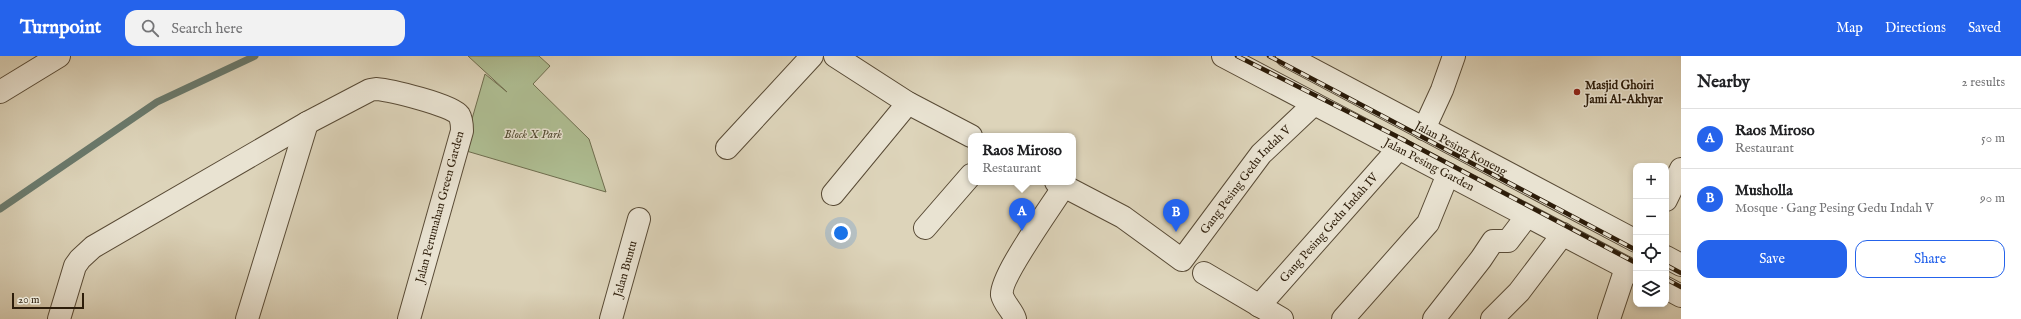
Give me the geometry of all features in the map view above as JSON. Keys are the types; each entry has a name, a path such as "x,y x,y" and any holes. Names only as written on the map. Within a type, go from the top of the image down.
{"street":[{"path":"0,92 59,56"},
{"path":"727,148 812,56"},
{"path":"835,56 908,103 968,134"},
{"name":"Jalan Pesing Garden","path":"1223,56 1631,270"},
{"name":"Jalan Pesing Koneng","path":"1287,56 1633,239"},
{"path":"1424,129 1436,103 1454,56"},
{"name":"Jalan Perumahan Green Garden","path":"59,319 75,266 90,249 307,123 370,90 376,89 446,106 458,115 462,131 409,319"},
{"path":"833,194 908,103"},
{"name":"Gang Pesing Gedu Indah V","path":"1062,185 1123,217 1182,260 1261,154 1314,104"},
{"path":"247,319 307,123"},
{"name":"Gang Pesing Gedu Indah IV","path":"1259,306 1399,148"},
{"path":"1666,199 1681,169"},
{"path":"1343,319 1428,223 1448,174"},
{"path":"925,228 968,178"},
{"path":"1016,319 1002,295 1003,286 1059,185"},
{"path":"1434,319 1481,259 1493,241 1508,241 1527,216"},
{"name":"Jalan Buntu","path":"611,319 639,219"},
{"path":"1492,319 1519,292 1562,234"},
{"path":"1669,258 1681,264"},
{"path":"1609,319 1631,270"},
{"path":"1204,273 1282,319"},
{"path":"1669,290 1681,296"}],"green space":[{"name":"Block X Park","path":"468,56 539,56 550,66 533,84 589,139 606,192 463,150 485,74 507,92"}],"waterway":[{"path":"0,209 157,102 255,56"}],"railway":[{"path":"1237,56 1396,136 1633,261"},
{"path":"1269,56 1633,248"},
{"path":"1669,267 1681,273"},
{"path":"1669,281 1681,287"}],"place":[{"name":"Masjid Ghoiri Jami Al-Akhyar","path":"1577,92"},
{"name":"Raos Miroso","path":"1022,231"},
{"name":"Musholla","path":"1176,232"}]}
